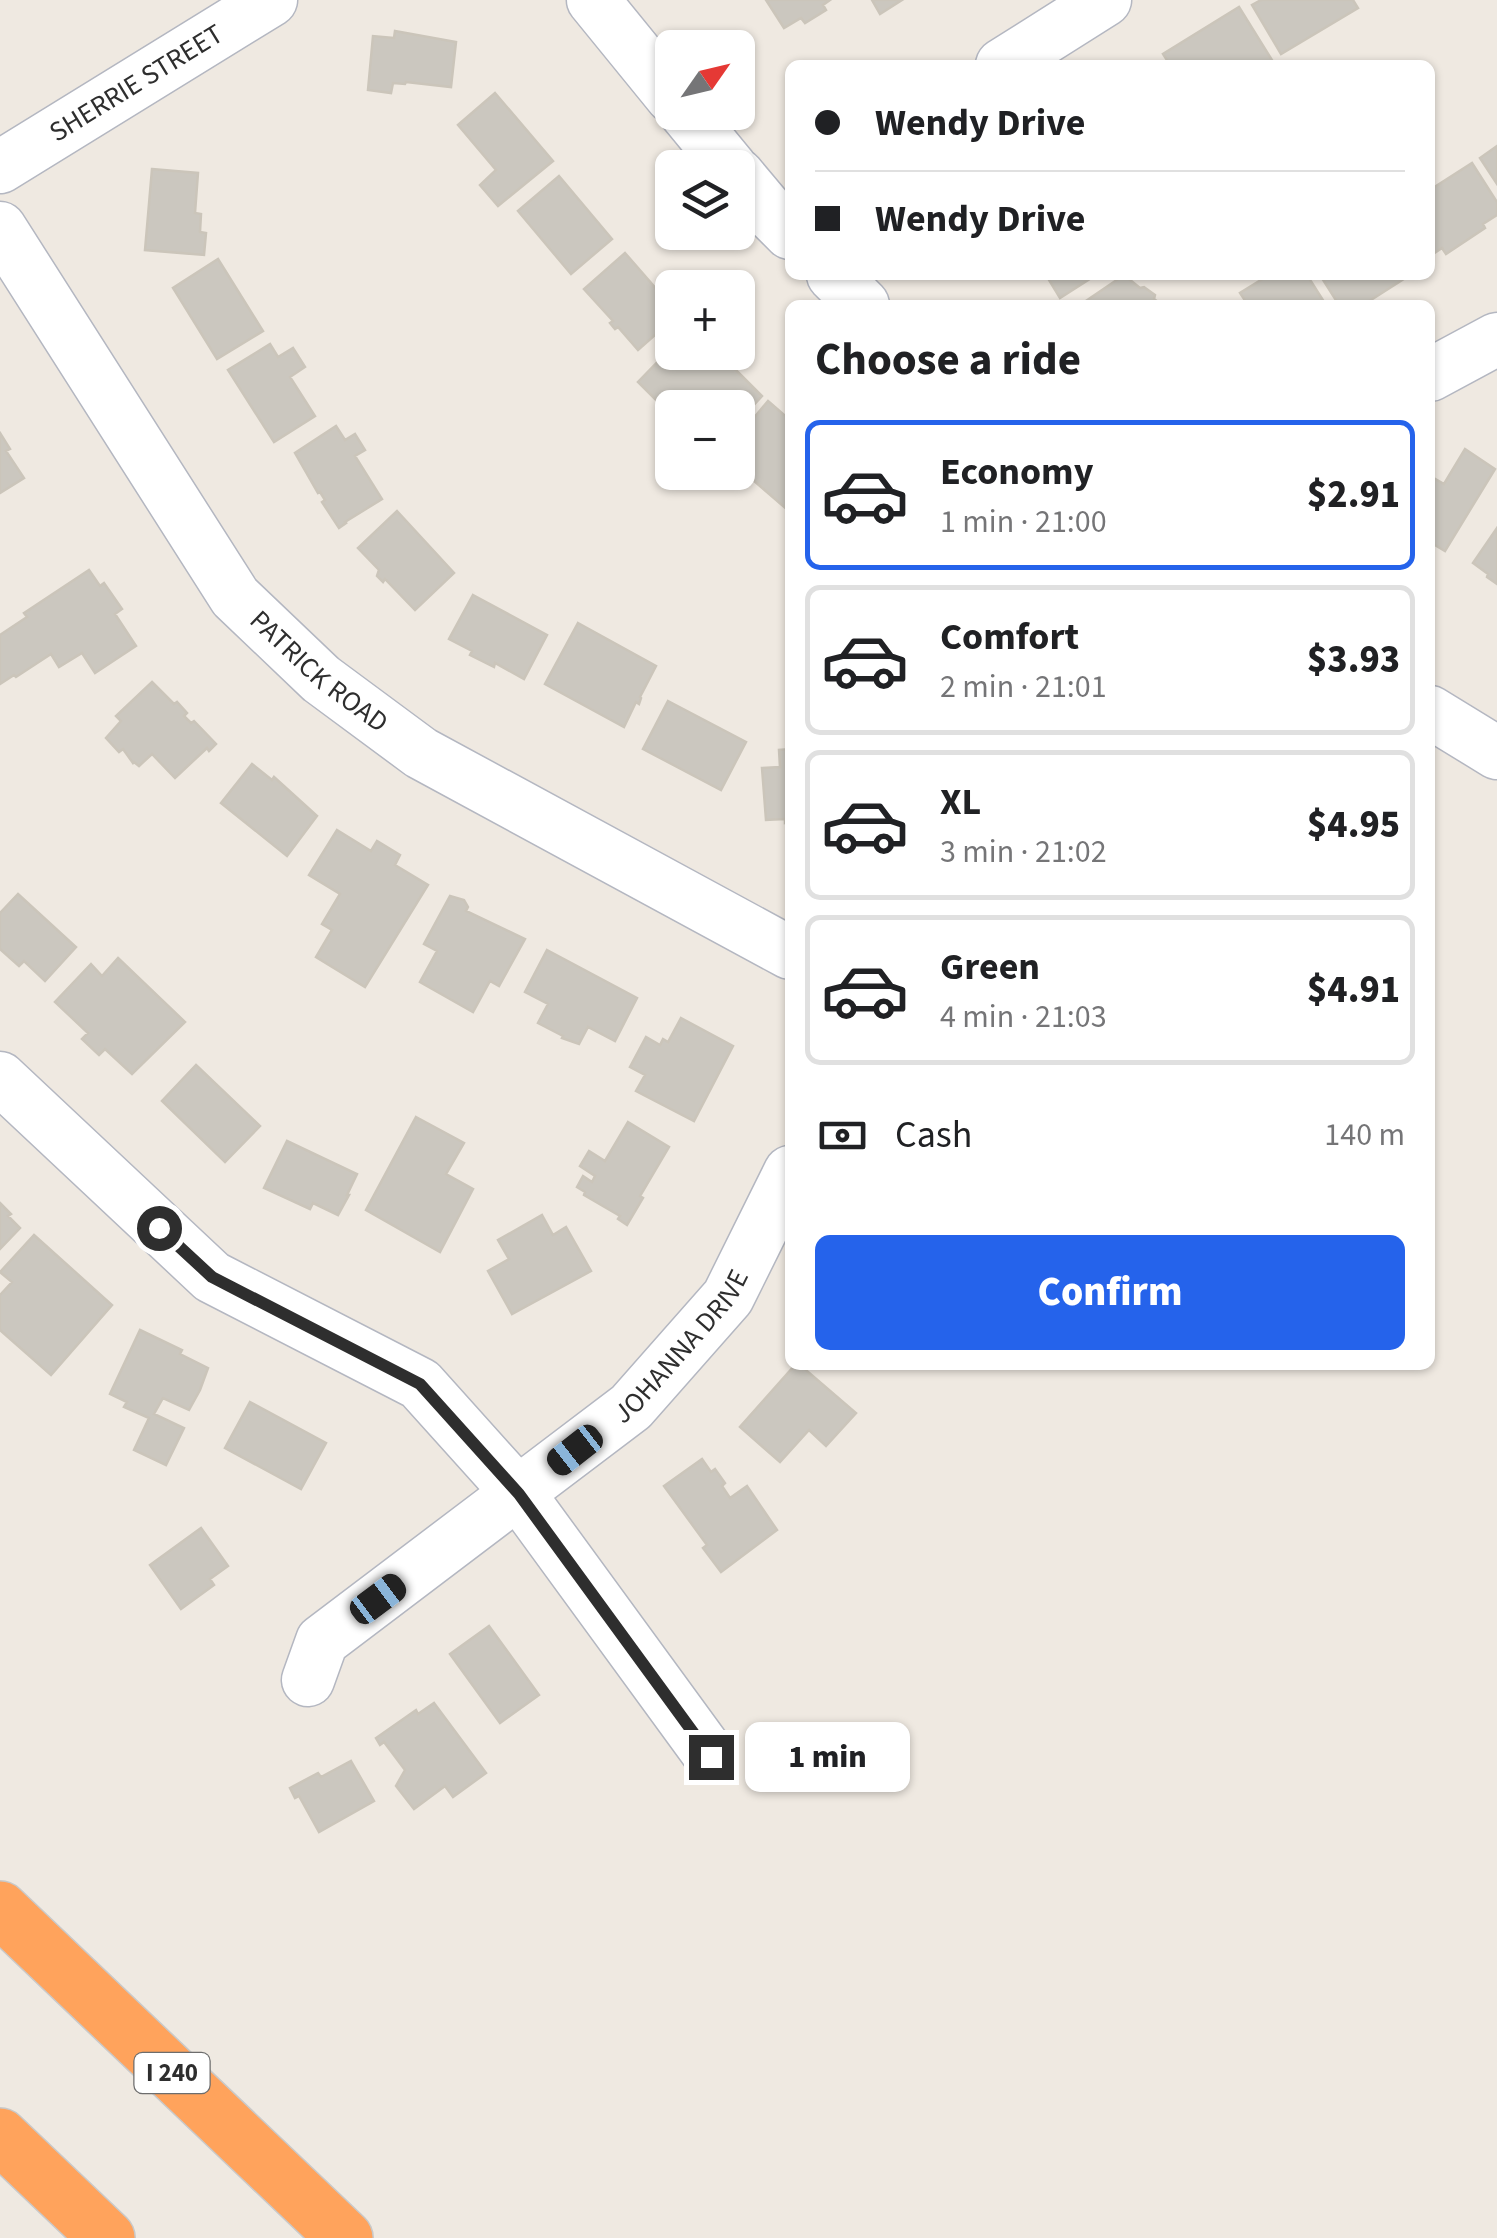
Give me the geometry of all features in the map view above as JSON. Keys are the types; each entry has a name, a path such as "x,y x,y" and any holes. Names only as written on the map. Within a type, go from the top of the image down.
{"highway":[{"name":"I 240","path":"0,1909 345,2238"},
{"path":"0,2136 107,2238"}],"street":[{"name":"SHERRIE STREET","path":"0,167 271,0"},
{"path":"594,0 655,76"},
{"path":"1010,60 1105,0"},
{"path":"700,130 717,150"},
{"name":"PATRICK ROAD","path":"0,228 236,597 321,679 421,753 785,950"},
{"path":"838,280 858,300"},
{"path":"1435,372 1497,339"},
{"path":"1435,715 1494,752"},
{"path":"0,1078 212,1277 420,1384 519,1494 711,1757"},
{"name":"JOHANNA DRIVE","path":"308,1680 322,1641 631,1407 728,1297 785,1182"}],"building":[{"path":"766,0 830,0 823,5 826,10 805,23 801,18 784,28"},
{"path":"872,0 902,0 880,14"},
{"path":"1261,0 1353,0 1358,8 1281,54 1252,5"},
{"path":"1239,7 1272,60 1167,60 1163,54"},
{"path":"395,31 456,42 451,87 406,82 393,83 391,93 368,90 373,36 394,38"},
{"path":"495,93 553,161 498,206 480,185 496,170 458,125"},
{"path":"1497,146 1497,184 1480,158"},
{"path":"1472,163 1497,202 1497,215 1483,224 1485,228 1446,254 1442,248 1435,253 1435,187"},
{"path":"152,169 198,173 195,213 201,214 200,232 206,233 204,255 145,250"},
{"path":"559,176 612,239 571,274 518,211"},
{"path":"625,253 655,287 655,335 638,350 618,327 615,329 610,323 613,321 584,289"},
{"path":"218,259 263,331 217,359 173,288"},
{"path":"1049,280 1088,280 1060,298"},
{"path":"1117,280 1130,280 1155,295 1155,300 1087,300"},
{"path":"1261,280 1310,280 1323,300 1245,300 1240,293"},
{"path":"1323,280 1402,280 1371,300 1336,300"},
{"path":"270,344 278,357 293,348 305,367 290,377 315,416 274,442 228,370"},
{"path":"655,364 655,370 736,370 762,396 755,404 755,390 655,390 655,399 638,382"},
{"path":"768,401 785,416 785,508 755,482 755,417"},
{"path":"336,426 345,440 355,434 365,450 355,456 382,499 339,528 295,453"},
{"path":"0,433 10,449 6,451 24,478 0,493"},
{"path":"1465,449 1495,469 1445,551 1435,545 1435,479 1444,484"},
{"path":"397,511 454,573 415,610 385,579 383,582 377,576 379,570 358,548"},
{"path":"1497,528 1497,584 1473,563"},
{"path":"89,570 100,586 104,583 122,609 115,614 136,646 95,673 82,653 59,667 51,654 0,684 0,635 27,617 24,613"},
{"path":"473,595 547,635 524,679 470,655 472,651 449,639"},
{"path":"578,623 656,666 624,727 545,684"},
{"path":"152,682 174,704 177,702 187,713 184,716 216,744 175,778 152,754 139,766 106,738 121,721 116,716"},
{"path":"668,701 746,742 721,790 643,749"},
{"path":"785,749 785,819 766,820 762,768 780,767 779,750"},
{"path":"252,764 272,780 274,777 317,816 287,856 221,803"},
{"path":"337,830 371,851 377,841 400,855 395,865 428,885 365,987 316,957 332,930 322,924 340,894 309,875"},
{"path":"18,894 76,947 45,981 24,961 19,966 0,949 0,913"},
{"path":"450,896 464,900 466,911 525,939 499,986 490,981 473,1012 420,982 437,951 424,944"},
{"path":"547,950 637,998 615,1041 588,1027 579,1044 538,1023 548,1004 525,992"},
{"path":"118,958 185,1022 132,1074 105,1049 99,1055 82,1039 88,1033 55,1002 91,964 102,976"},
{"path":"681,1018 733,1046 694,1121 636,1091 645,1075 630,1067 646,1037 660,1045 663,1039 668,1042"},
{"path":"196,1065 260,1126 225,1162 162,1101"},
{"path":"416,1117 464,1143 446,1174 473,1189 440,1252 366,1210"},
{"path":"628,1122 669,1147 627,1225 577,1187 583,1176 592,1182 595,1176 580,1166 589,1151 605,1161"},
{"path":"287,1141 357,1174 338,1215 313,1203 310,1209 264,1188"},
{"path":"0,1203 20,1228 0,1249"},
{"path":"542,1215 553,1235 566,1227 591,1271 512,1314 488,1271 509,1259 498,1240"},
{"path":"34,1235 112,1305 51,1375 0,1330 0,1295 12,1282 0,1272"},
{"path":"140,1330 182,1350 180,1354 208,1368 189,1410 163,1398 154,1414 184,1428 166,1465 134,1450 149,1418 124,1407 127,1402 110,1394"},
{"path":"791,1370 806,1370 856,1413 826,1446 809,1430 780,1462 740,1427"},
{"path":"250,1402 326,1443 301,1489 225,1448"},
{"path":"702,1459 711,1472 715,1469 730,1498 747,1486 777,1530 721,1572 703,1548 707,1545 664,1486"},
{"path":"201,1528 228,1566 210,1579 214,1585 181,1609 150,1565"},
{"path":"489,1626 539,1695 500,1723 450,1654"},
{"path":"434,1703 486,1773 453,1797 445,1786 414,1809 396,1786 405,1770 384,1742 380,1745 376,1738 416,1710 418,1714"},
{"path":"351,1761 374,1801 319,1832 299,1796 295,1798 290,1788"}],"route":[{"path":"159,1228 212,1277 420,1384 519,1494 711,1757"}]}
